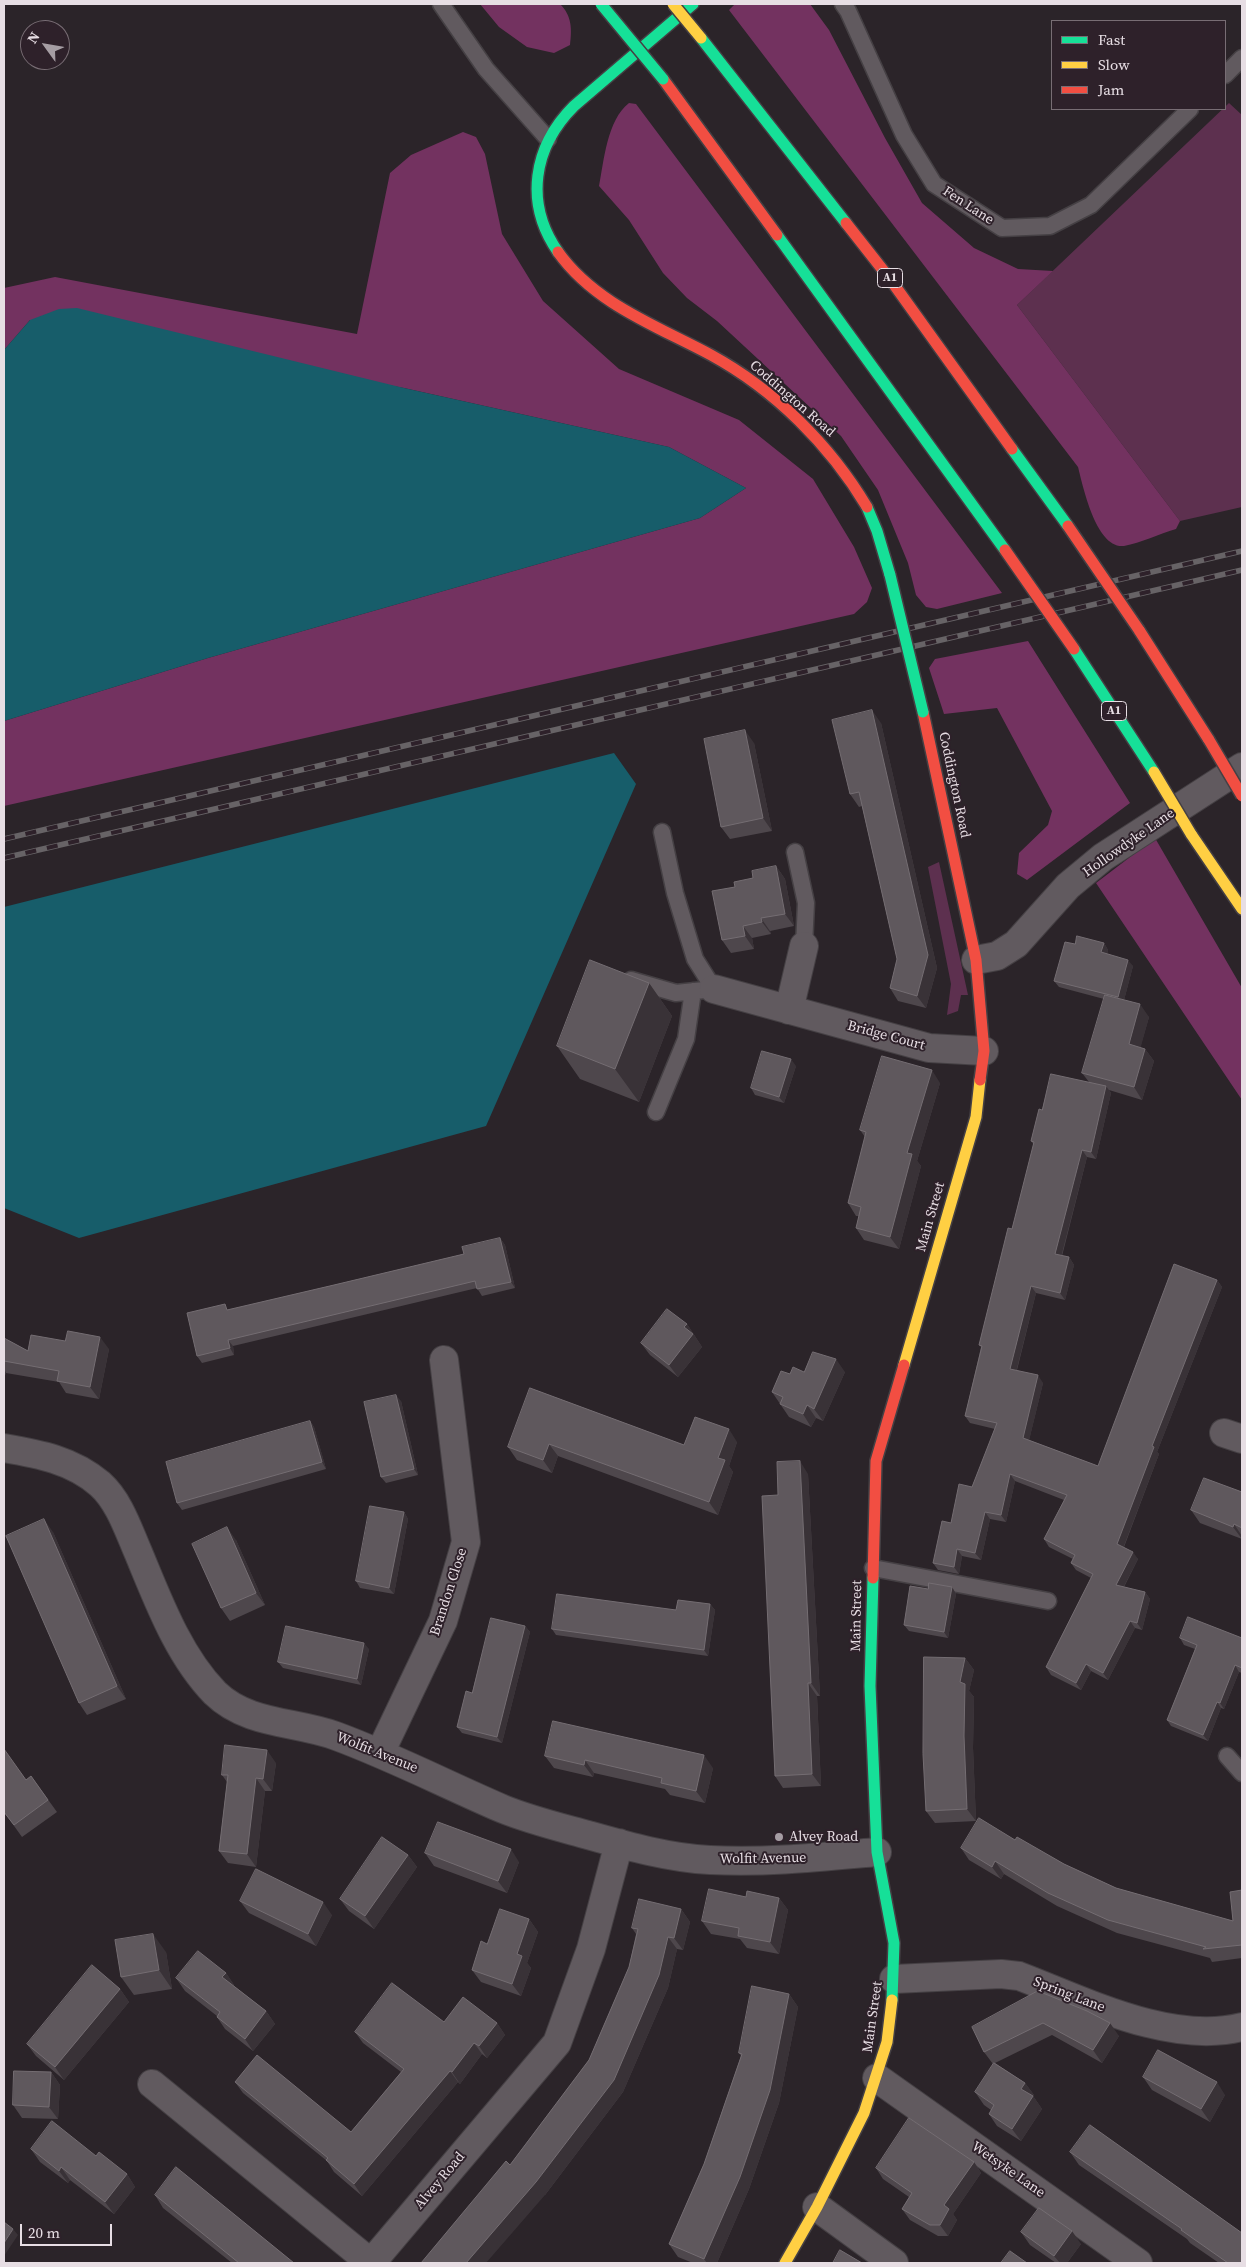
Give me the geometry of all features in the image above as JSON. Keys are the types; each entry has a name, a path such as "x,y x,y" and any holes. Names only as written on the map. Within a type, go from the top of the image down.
{"main road":[{"name":"A1","path":"600,4 662,79 838,318 1005,550 1074,649 1154,772 1191,834 1242,909"},
{"name":"A1","path":"673,4 890,278 1068,526 1139,630 1242,796"},
{"name":"Coddington Road","path":"693,4 567,113 548,139 541,159 537,180 538,200 547,234 560,258 573,273 603,295 739,372 785,409 830,452 868,508 890,575 923,712 976,960"},
{"name":"Main Street","path":"785,2263 817,2207 864,2114 888,2042 894,1979 894,1943 877,1852 870,1686 878,1452 976,1118 984,1051 976,960"}],"street":[{"name":"Hollowdyke Lane","path":"976,960 997,956 1016,944 1068,886 1103,857 1242,767"},
{"path":"789,1010 804,946"},
{"name":"Bridge Court","path":"703,990 789,1010 928,1048 984,1051"},
{"name":"Brandon Close","path":"380,1753 443,1621 466,1542 444,1360"},
{"name":"Wolfit Avenue","path":"4,1448 52,1457 78,1469 101,1484 122,1514 158,1600 193,1668 216,1694 237,1709 264,1720 308,1727 380,1753 504,1810 619,1843 666,1854 707,1860 795,1860 877,1852"},
{"name":"Alvey Road","path":"152,2084 371,2263 557,2043 591,1949 619,1843"},
{"name":"Spring Lane","path":"894,1979 1001,1974 1019,1976 1159,2026 1187,2031 1210,2032 1242,2027"},
{"name":"Wetsyke Lane","path":"877,2078 1138,2263"},
{"path":"817,2207 894,2263"}],"lane":[{"path":"441,4 486,69 548,139"},
{"name":"Fen Lane","path":"843,4 848,11 904,135 934,184 1002,228 1050,226 1091,205 1189,110"},
{"path":"1226,74 1242,58"},
{"path":"656,1112 703,990 675,893 662,832"},
{"path":"795,852 806,903 804,946"},
{"path":"612,974 676,993 703,990"},
{"path":"873,1568 1048,1600"},
{"path":"1227,1756 1242,1774"}],"shaded area":[{"path":"480,4 560,4 569,18 570,45 554,53 527,47 499,27"},
{"path":"735,4 810,4 829,30 885,138 922,203 974,248 1018,269 1053,271 1017,305 1180,521 1176,529 1124,546 1114,544 1106,538 1092,515 1078,467 729,10"},
{"path":"629,103 636,104 1002,593 937,609 926,607 916,595 908,563 878,490 841,436 717,321 687,298 663,273 629,220 599,186 611,130 622,110"},
{"path":"1229,103 1242,115 1242,507 1180,521 1017,305 1222,110 1226,110 1226,106"},
{"path":"463,132 476,137 485,154 502,234 543,301 619,369 739,420 813,479 854,547 872,588 867,602 854,614 4,806 4,721 208,658 700,518 746,488 669,447 404,388 30,320 4,350 4,288 55,277 357,334 390,173 411,155"},
{"path":"1028,641 1130,803 1027,880 1017,874 1019,853 1048,825 1052,811 997,708 944,714 929,668 935,659"},
{"path":"1155,838 1242,988 1242,1100 1096,883"},
{"path":"939,862 968,995 961,995 958,1011 947,1015 951,984 928,867"}],"water":[{"path":"77,308 404,388 669,447 746,488 700,518 208,658 4,721 4,350 30,320 59,309"},
{"path":"614,753 636,784 486,1126 79,1238 4,1208 4,907"}],"building":[{"path":"872,710 928,955 917,996 890,988 897,959 859,792 850,794 832,720"},
{"path":"745,730 763,818 721,827 704,739"},
{"path":"776,866 785,914 761,918 762,922 743,926 745,936 722,940 712,891 735,887 734,882 753,878 752,871"},
{"path":"1077,936 1104,943 1101,952 1128,960 1118,997 1054,981 1065,942 1075,944"},
{"path":"590,960 649,983 615,1069 557,1046"},
{"path":"1105,995 1140,1004 1129,1044 1145,1049 1134,1087 1082,1073"},
{"path":"762,1051 791,1059 779,1097 751,1088"},
{"path":"882,1056 932,1070 907,1153 912,1154 890,1237 856,1228 861,1207 848,1203 866,1132 860,1130"},
{"path":"1051,1074 1106,1086 1091,1152 1082,1150 1055,1254 1069,1257 1060,1293 1031,1286 1010,1369 1038,1375 1023,1438 1098,1466 1174,1264 1217,1280 1152,1446 1154,1447 1117,1544 1133,1552 1116,1585 1145,1592 1137,1623 1130,1621 1103,1673 1086,1664 1076,1683 1046,1667 1093,1574 1071,1563 1075,1555 1044,1539 1067,1495 1010,1474 1001,1515 985,1512 975,1553 957,1549 954,1567 933,1563 942,1521 951,1523 959,1484 972,1487 997,1423 965,1416 982,1346 979,1345 1008,1228 1012,1229 1034,1142 1031,1141 1039,1109 1042,1110"},
{"path":"500,1238 511,1282 477,1289 475,1281 228,1340 230,1348 197,1356 187,1313 225,1304 227,1310 464,1254 462,1247"},
{"path":"667,1309 687,1324 684,1327 693,1334 669,1365 641,1343"},
{"path":"68,1331 100,1337 90,1387 57,1381 59,1371 4,1361 4,1338 28,1351 31,1335 65,1341"},
{"path":"813,1352 836,1359 814,1409 807,1405 803,1414 780,1404 783,1397 772,1392 781,1371 790,1374 793,1367 804,1372"},
{"path":"530,1388 684,1445 695,1417 729,1429 718,1458 725,1460 709,1502 549,1444 543,1460 508,1447"},
{"path":"396,1395 414,1469 381,1477 364,1402"},
{"path":"310,1421 322,1462 177,1503 166,1462"},
{"path":"800,1461 811,1683 808,1683 812,1774 775,1776 762,1496 778,1495 777,1462"},
{"path":"1204,1478 1242,1492 1242,1528 1234,1524 1233,1527 1191,1510"},
{"path":"370,1506 404,1512 389,1588 356,1581"},
{"path":"44,1519 117,1686 79,1703 6,1536"},
{"path":"227,1527 256,1593 221,1608 192,1544"},
{"path":"929,1583 952,1587 944,1632 904,1625 910,1586 928,1589"},
{"path":"557,1594 676,1610 678,1600 710,1604 704,1650 552,1629"},
{"path":"1188,1617 1242,1638 1242,1668 1235,1665 1220,1703 1217,1702 1203,1735 1167,1720 1197,1645 1180,1638"},
{"path":"491,1618 525,1626 497,1737 457,1727 466,1691 472,1693"},
{"path":"286,1626 364,1643 357,1679 278,1662"},
{"path":"924,1657 965,1658 960,1682 965,1684 964,1736 967,1809 926,1811 923,1754"},
{"path":"553,1721 704,1755 696,1791 661,1783 662,1778 585,1760 584,1765 545,1756"},
{"path":"225,1745 267,1750 263,1779 256,1778 247,1854 219,1851 228,1775 222,1775"},
{"path":"4,1749 26,1780 31,1776 48,1800 14,1825 4,1812"},
{"path":"979,1818 1015,1840 1017,1837 1064,1864 1116,1888 1233,1921 1230,1892 1242,1890 1242,1945 1203,1949 1206,1947 1108,1920 1048,1893 995,1861 992,1867 961,1848"},
{"path":"438,1822 511,1849 498,1881 425,1853"},
{"path":"382,1837 408,1855 365,1916 340,1899"},
{"path":"256,1869 323,1902 308,1934 240,1901"},
{"path":"709,1889 746,1897 747,1891 779,1898 770,1942 738,1936 739,1928 702,1921"},
{"path":"639,1899 681,1909 674,1938 668,1937 659,1975 614,2080 536,2182 466,2263 421,2263 506,2161 510,2165 589,2060 629,1967 638,1929 632,1928"},
{"path":"500,1909 529,1919 517,1954 522,1956 512,1984 472,1970 481,1941 487,1944"},
{"path":"153,1934 159,1970 121,1977 115,1940"},
{"path":"198,1951 226,1973 222,1977 266,2011 245,2039 217,2017 220,2012 176,1978"},
{"path":"92,1965 120,1989 55,2067 27,2044"},
{"path":"392,1983 444,2022 463,1997 497,2023 479,2046 474,2043 452,2072 450,2071 354,2184 326,2160 328,2158 235,2082 257,2055 351,2132 404,2069 355,2032"},
{"path":"752,1986 789,1994 770,2090 740,2177 704,2259 669,2244 704,2164 742,2054 739,2053"},
{"path":"1038,1991 1087,2011 1110,2023 1093,2050 1043,2023 984,2052 972,2027"},
{"path":"1158,2050 1217,2082 1201,2109 1143,2077"},
{"path":"994,2063 1025,2083 1021,2089 1033,2096 1012,2129 989,2114 994,2105 975,2092"},
{"path":"14,2071 51,2072 49,2107 13,2105"},
{"path":"909,2118 974,2162 944,2205 949,2209 940,2225 930,2225 902,2209 912,2193 876,2168"},
{"path":"52,2121 96,2156 99,2152 127,2174 105,2202 61,2167 59,2171 31,2149"},
{"path":"1090,2125 1242,2233 1242,2263 1228,2263 1070,2152"},
{"path":"176,2167 294,2263 239,2263 155,2195"},
{"path":"1039,2208 1072,2231 1054,2256 1021,2232"},
{"path":"4,2222 13,2229 4,2243"},
{"path":"840,2250 862,2263 833,2263"},
{"path":"1010,2251 1027,2263 1001,2263"}],"railway":[{"path":"4,839 1242,551"},
{"path":"4,858 1242,570"}],"traffic: fast":[{"path":"601,4 663,79"},
{"path":"558,252 547,233 540,214 537,195 542,157 549,139 574,106 693,4"},
{"path":"701,38 846,223"},
{"path":"777,235 1005,550"},
{"path":"1012,449 1068,526"},
{"path":"867,507 877,531 890,575"},
{"path":"890,575 923,712"},
{"path":"1074,649 1154,772"},
{"path":"873,1578 870,1686 877,1852 894,1943 892,2000"}],"traffic: slow":[{"path":"673,4 701,38"},
{"path":"1154,772 1191,834"},
{"path":"1191,834 1242,909"},
{"path":"904,1365 976,1117 980,1080"},
{"path":"785,2263 817,2207 864,2113 887,2042 892,2000"}],"traffic: jam":[{"path":"663,79 777,235"},
{"path":"846,223 890,279 1012,449"},
{"path":"558,252 573,270 608,300 735,369 779,402 836,462 867,507"},
{"path":"1068,526 1139,630"},
{"path":"1005,550 1074,649"},
{"path":"1139,630 1209,740"},
{"path":"923,712 976,960 984,1051 980,1080"},
{"path":"1209,740 1242,796"},
{"path":"873,1578 876,1461 904,1365"}],"place":[{"name":"Alvey Road","path":"779,1837"}]}
